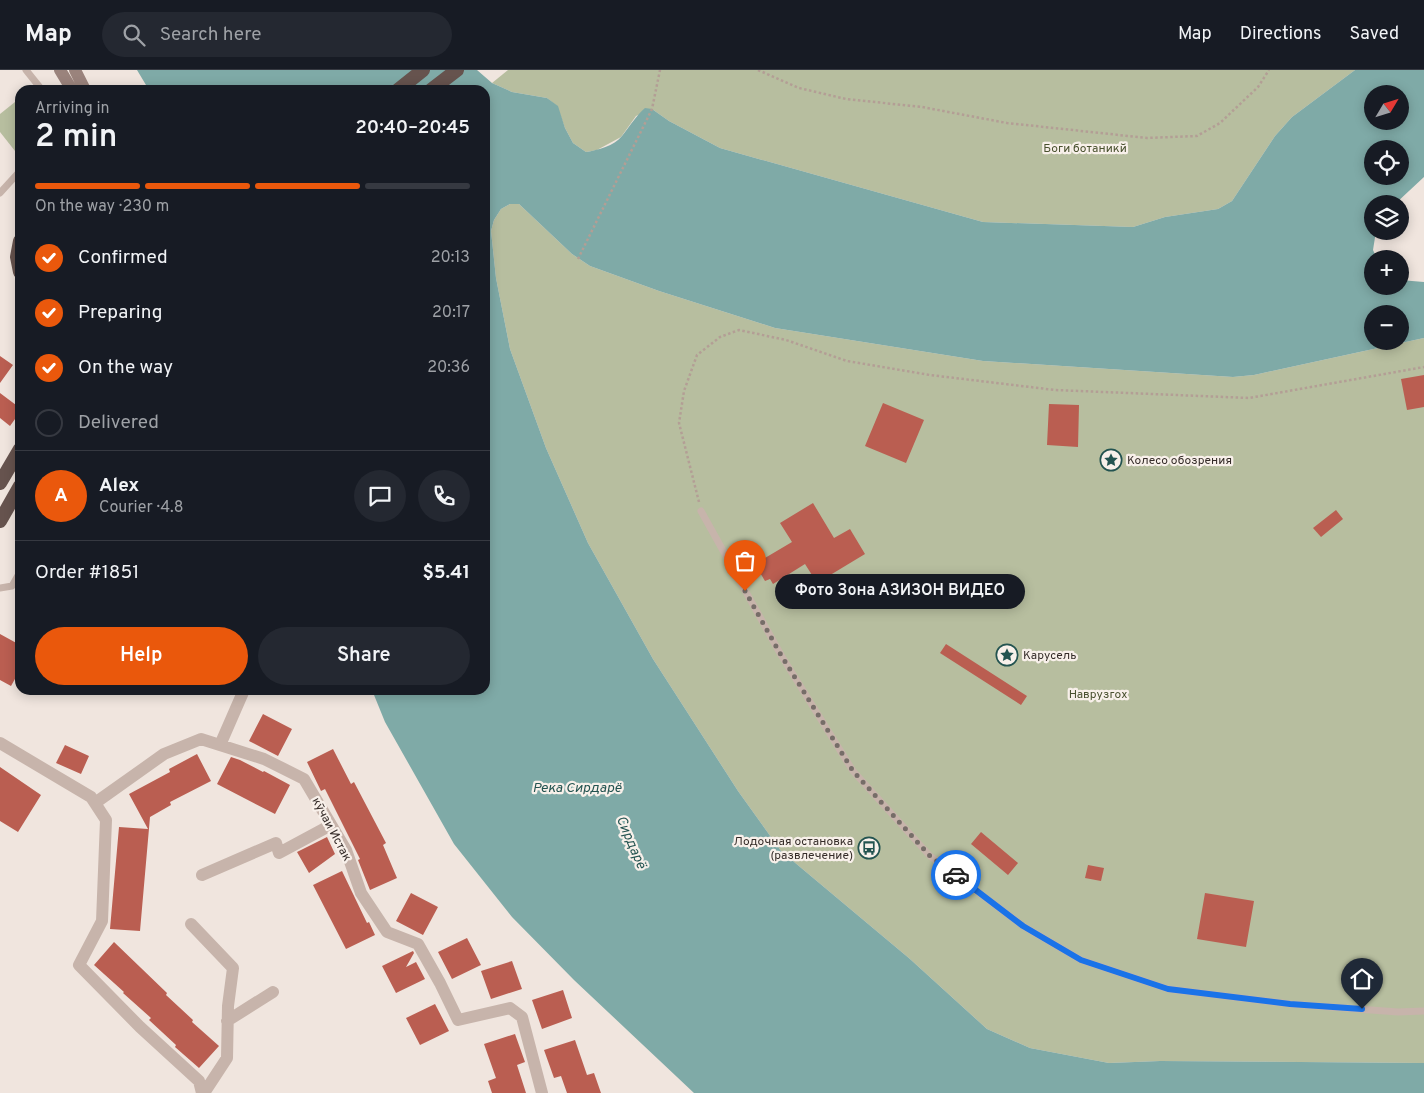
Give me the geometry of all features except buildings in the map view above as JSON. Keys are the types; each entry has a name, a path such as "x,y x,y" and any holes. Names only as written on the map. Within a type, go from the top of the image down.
{"highway":[{"path":"404,85 423,70"},
{"path":"437,85 456,70"},
{"path":"0,484 15,458"},
{"path":"0,521 15,495"}],"main road":[{"path":"60,70 69,85"},
{"path":"74,70 82,85"}],"street":[{"path":"220,745 242,695"},
{"name":"кӯчаи Истак","path":"95,803 164,754 201,739 264,759 304,780 346,850 361,893 387,932 418,944 458,1020 510,1008 522,1017 542,1093"},
{"path":"0,743 91,797 106,820 102,921 79,965 140,1027 199,1081 203,1093"},
{"path":"202,875 276,843 279,853 331,825"},
{"path":"191,924 233,968 227,1021 227,1058 203,1093"},
{"path":"227,1021 273,992"}],"lane":[{"path":"26,70 38,85"},
{"path":"0,193 15,176"},
{"path":"701,512 781,655 853,771 930,856 1023,926 1081,960 1168,989 1290,1004 1398,1012 1424,1011"},
{"path":"0,588 12,586 15,581"}],"path":[{"path":"578,259 652,109 660,70"},
{"path":"758,70 798,88 846,99 922,107 1007,124 1147,138 1197,136 1220,123 1258,87 1269,70"},
{"path":"701,512 679,423 684,391 697,355 720,337 738,330 786,340 847,360 930,375 1055,390 1249,398 1424,367"}],"green space":[{"name":"Боги ботаникй","path":"508,70 1355,70 1292,117 1275,136 1232,201 1218,209 1165,217 1133,227 983,222 720,148 669,121 652,109 636,116 621,137 597,150 586,152 573,143 557,106 547,98 512,92 492,83"},
{"path":"15,102 15,151 0,132 0,114"},
{"name":"Наврузгох","path":"510,204 519,204 572,254 590,266 659,291 775,328 983,361 1233,377 1254,375 1369,350 1409,350 1409,341 1424,338 1424,1063 1160,1061 1109,1063 1030,1048 987,1029 910,959 781,851 738,791 653,659 588,543 546,448 510,349 496,278 491,231 494,220 501,209"}],"water":[{"name":"Река Сирдарё","path":"137,70 477,70 492,83 512,92 547,98 558,106 565,128 573,143 586,152 601,149 615,142 645,108 652,109 669,121 720,148 983,222 1133,227 1165,217 1218,209 1232,201 1275,136 1292,117 1355,70 1424,70 1424,177 1405,195 1364,195 1364,240 1375,240 1373,250 1364,250 1364,295 1409,295 1409,281 1424,282 1424,338 1409,341 1409,305 1364,305 1364,350 1369,350 1254,375 1233,377 983,361 775,328 659,291 590,266 572,254 519,204 510,204 501,209 494,220 491,231 496,278 510,349 546,448 588,543 653,659 738,791 781,851 910,959 987,1029 1030,1048 1109,1063 1160,1061 1424,1063 1424,1093 694,1093 574,980 512,917 454,844 385,722 374,695 490,695 490,85 146,85"}],"way so far":[{"path":"745,591 781,655 853,771 930,856 956,875"}],"place":[{"name":"Колесо обозрения","path":"1111,460"},
{"name":"Фото Зона АЗИЗОН ВИДЕО","path":"745,591"},
{"name":"Карусель","path":"1007,655"},
{"name":"Лодочная остановка (развлечение)","path":"869,848"}],"route":[{"path":"956,875 1023,926 1081,960 1168,989 1290,1004 1362,1009"}],"water label":[{"name":"Сирдарё","path":"632,842"}]}
